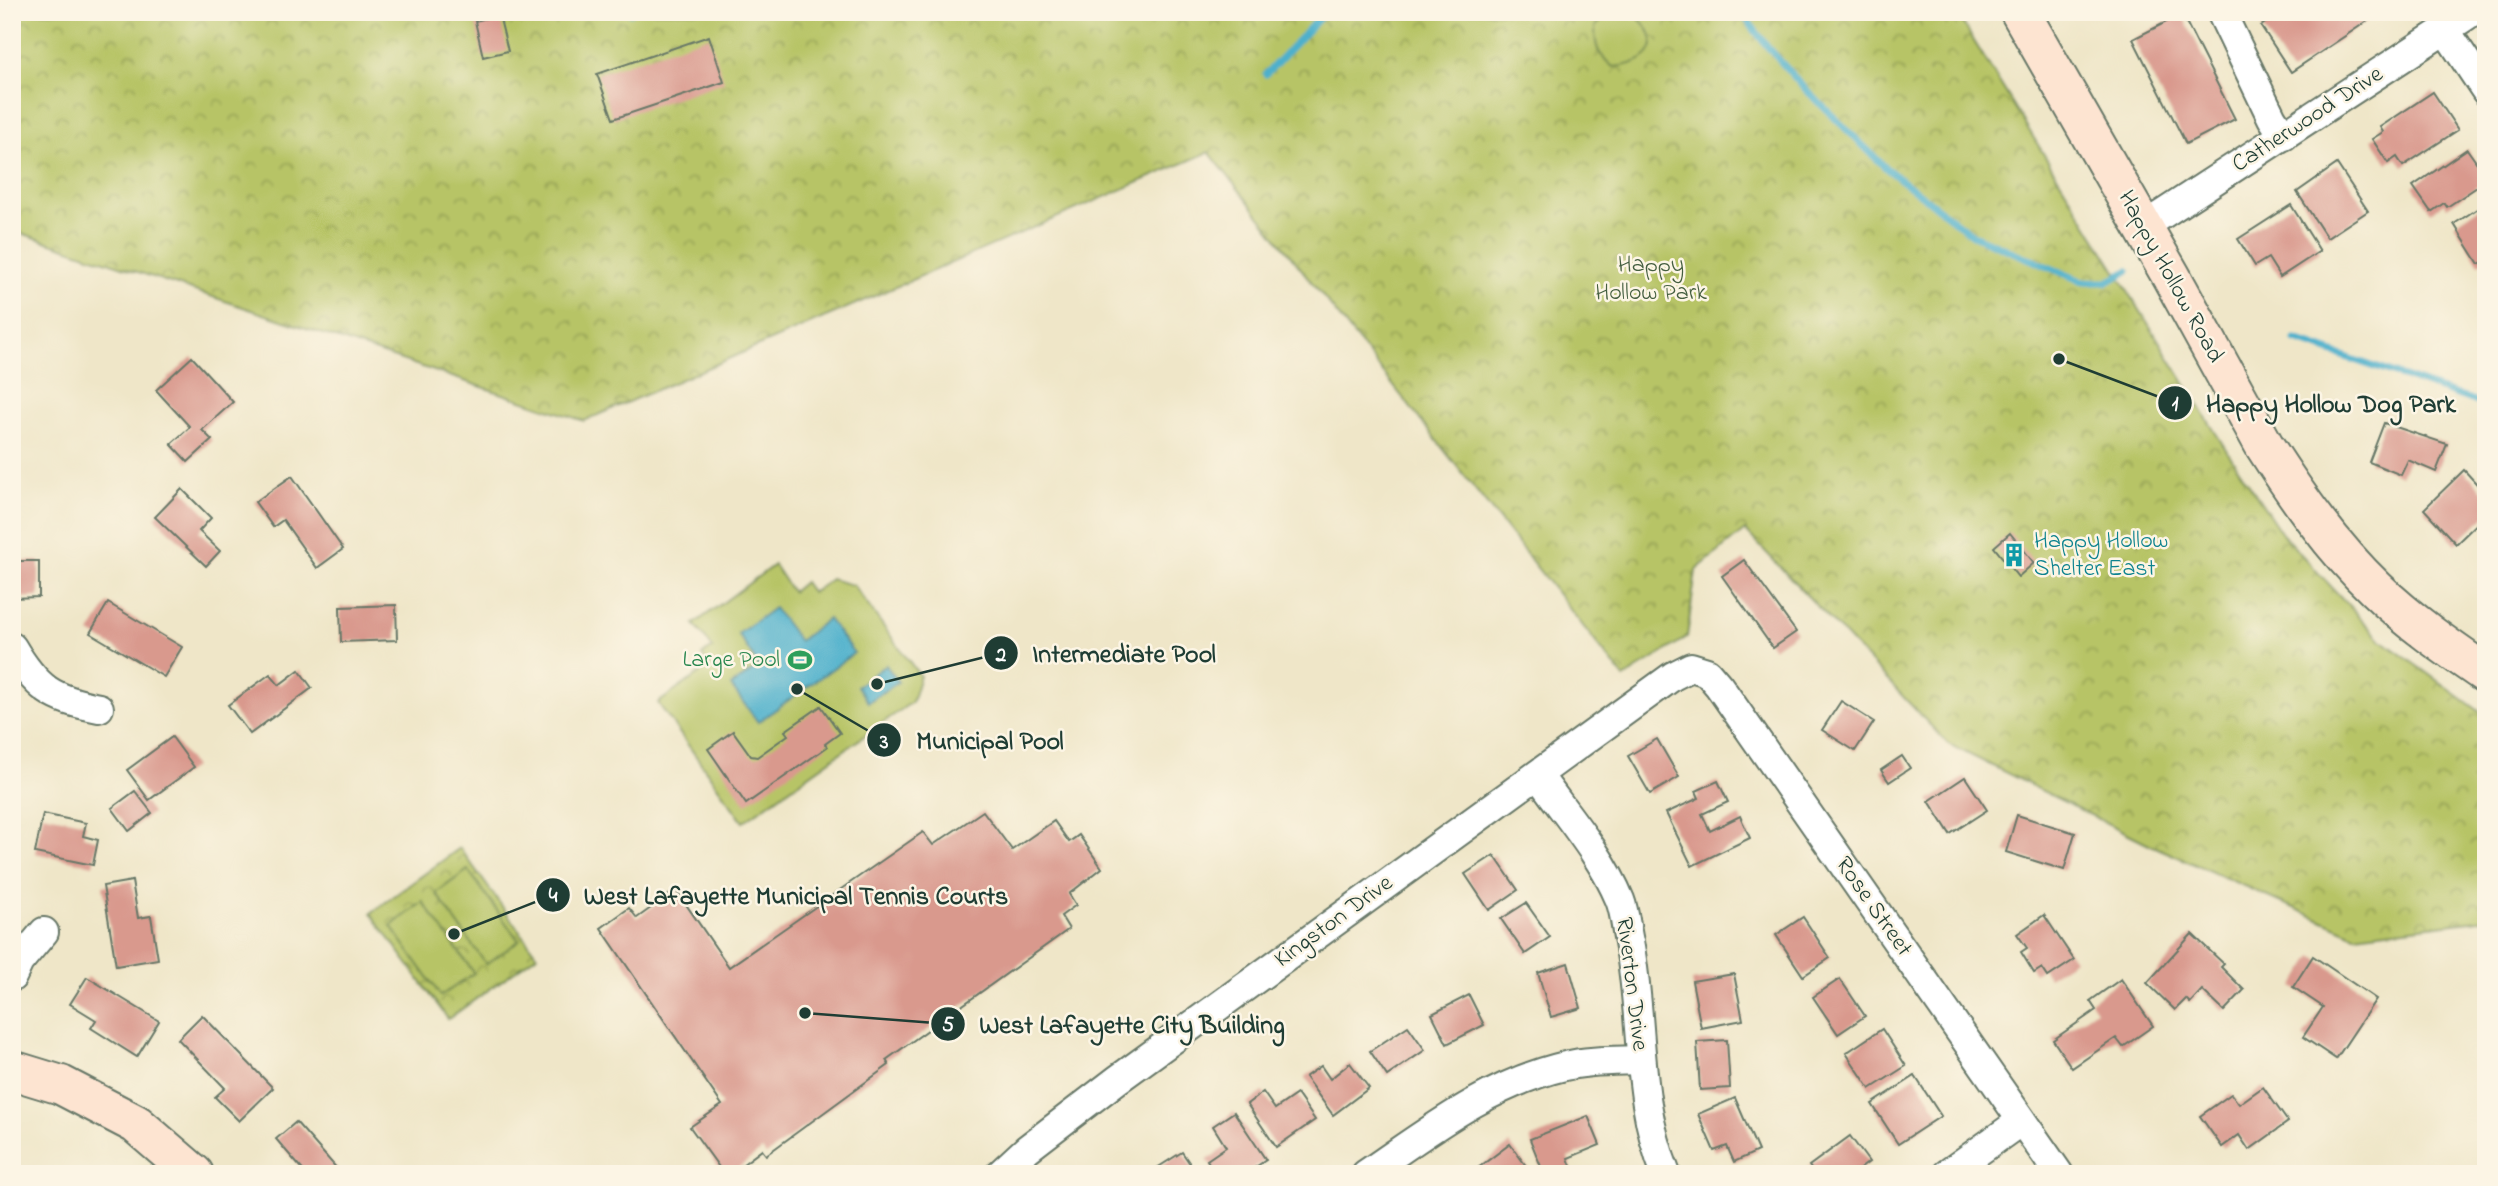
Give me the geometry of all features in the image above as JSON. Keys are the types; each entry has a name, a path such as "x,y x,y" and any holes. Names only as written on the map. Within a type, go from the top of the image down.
{"main road":[{"name":"Happy Hollow Road","path":"2020,12 2264,445 2312,514 2375,588 2447,648 2486,674"},
{"path":"12,1070 61,1086 136,1124 194,1174"}],"street":[{"path":"2226,15 2272,118 2284,136"},
{"name":"Catherwood Drive","path":"2143,227 2459,19"},
{"path":"2459,19 2486,91"},
{"path":"12,647 25,668 45,690 59,698 99,708"},
{"name":"Rose Street","path":"1673,677 1691,667 1707,672 1719,686 2059,1174"},
{"name":"Kingston Drive","path":"1000,1174 1027,1149 1116,1080 1673,677"},
{"name":"Riverton Drive","path":"1538,775 1586,839 1620,901 1636,977 1647,1117 1666,1174"},
{"path":"12,977 19,962 44,932"},
{"path":"1366,1174 1466,1105 1533,1075 1568,1065 1641,1060"},
{"path":"1947,1174 2021,1121"}],"green space":[{"name":"Happy Hollow Park","path":"12,12 1956,12 2225,448 2282,534 2380,639 2486,716 2486,919 2355,935 2151,845 1948,744 1745,530 1696,570 1687,637 1624,678 1209,152 584,421 12,230"},
{"path":"1631,12 1649,32 1651,48 1638,61 1613,67 1598,50 1595,27 1609,13"},
{"path":"774,565 792,592 804,582 812,593 831,579 853,585 920,676 912,702 743,822 658,703 710,666 702,655 713,648 694,624"},
{"path":"460,848 537,955 448,1019 371,913"},
{"path":"468,870 519,941 486,964 436,893"},
{"path":"423,902 474,973 441,996 391,926"}],"water":[{"name":"Large Pool","path":"774,608 799,641 828,619 854,653 758,722 731,686 759,666 738,634"},
{"path":"886,665 898,682 868,702 857,686"}],"building":[{"path":"2281,12 2381,12 2291,72 2261,26"},
{"path":"2182,14 2235,119 2186,144 2133,39"},
{"path":"499,15 508,51 483,57 475,21"},
{"path":"709,36 724,82 613,119 597,74"},
{"path":"2433,92 2458,130 2403,166 2397,157 2388,163 2372,139 2383,132 2380,127"},
{"path":"2467,149 2486,176 2486,181 2447,207 2444,203 2431,212 2413,186"},
{"path":"2337,164 2368,211 2327,238 2297,192"},
{"path":"2486,203 2486,260 2479,264 2454,224"},
{"path":"2291,205 2320,251 2280,277 2268,258 2255,266 2238,239"},
{"path":"192,357 233,402 202,430 212,440 188,462 171,444 190,427 156,390"},
{"path":"2384,423 2447,444 2436,472 2408,460 2401,475 2369,462"},
{"path":"2464,470 2486,494 2486,515 2456,544 2424,509"},
{"path":"292,476 343,549 317,568 283,520 273,527 255,502"},
{"path":"182,489 211,518 199,531 220,551 206,566 155,517"},
{"name":"Happy Hollow Shelter East","path":"2010,533 2034,563 2018,577 1994,547"},
{"path":"1744,560 1796,632 1773,648 1722,576"},
{"path":"12,561 39,561 39,597 12,598"},
{"path":"108,603 182,647 164,677 90,633"},
{"path":"396,605 397,640 341,642 340,607"},
{"path":"299,670 312,688 250,734 228,705 270,674 279,685"},
{"path":"1841,701 1874,722 1855,751 1822,730"},
{"path":"821,706 840,733 825,744 827,747 746,804 708,749 733,731 751,756 757,757 788,735 785,731"},
{"path":"172,737 194,767 149,800 127,770"},
{"path":"1657,739 1679,777 1650,794 1628,756"},
{"path":"1902,756 1910,768 1889,782 1881,770"},
{"path":"1965,777 1987,810 1950,834 1929,801"},
{"path":"1718,781 1728,802 1702,814 1710,831 1740,816 1750,838 1692,866 1666,813 1699,798 1696,791"},
{"path":"135,791 152,813 129,831 112,808"},
{"path":"983,811 1012,850 1054,821 1069,842 1079,835 1102,868 1069,894 1076,905 1061,916 1069,929 886,1060 889,1065 766,1155 762,1150 730,1174 724,1174 690,1127 722,1105 601,928 629,908 637,918 676,890 729,967 923,832 933,845"},
{"path":"43,814 86,823 83,836 98,840 93,865 35,853"},
{"path":"2017,815 2075,833 2064,870 2006,852"},
{"path":"1494,855 1518,890 1489,910 1465,874"},
{"path":"132,881 138,918 151,916 158,959 116,966 103,886"},
{"path":"1526,903 1550,937 1525,954 1501,919"},
{"path":"2044,915 2074,960 2048,977 2042,968 2034,973 2021,952 2027,948 2017,934"},
{"path":"1803,917 1830,958 1803,976 1776,935"},
{"path":"2192,934 2224,964 2221,967 2244,990 2224,1011 2202,990 2190,1003 2186,999 2175,1010 2147,983"},
{"path":"2313,956 2376,999 2336,1059 2303,1037 2323,1007 2293,987"},
{"path":"1568,963 1581,1008 1551,1017 1538,973"},
{"path":"1734,974 1743,1020 1701,1028 1692,981"},
{"path":"87,977 159,1021 137,1057 91,1028 96,1020 70,1004"},
{"path":"1840,979 1865,1016 1838,1034 1813,997"},
{"path":"2121,979 2153,1026 2123,1047 2116,1038 2072,1068 2053,1040 2096,1010 2090,1001"},
{"path":"1469,995 1484,1025 1447,1044 1432,1014"},
{"path":"202,1015 273,1088 239,1121 215,1097 225,1088 178,1039"},
{"path":"1408,1026 1425,1050 1387,1076 1370,1051"},
{"path":"1882,1029 1906,1066 1870,1089 1846,1053"},
{"path":"1727,1040 1730,1088 1700,1090 1697,1042"},
{"path":"1350,1063 1369,1088 1333,1115 1305,1077 1321,1066 1330,1079"},
{"path":"1915,1076 1941,1116 1898,1144 1872,1104"},
{"path":"2263,1087 2288,1122 2249,1150 2239,1135 2222,1147 2200,1116 2231,1094 2239,1104"},
{"path":"1263,1092 1275,1109 1297,1094 1315,1120 1276,1147 1247,1104"},
{"path":"1735,1098 1758,1151 1734,1162 1727,1146 1714,1151 1698,1114"},
{"path":"1234,1112 1266,1160 1245,1174 1216,1174 1207,1160 1226,1147 1213,1126"},
{"path":"1588,1116 1600,1145 1568,1158 1574,1174 1544,1174 1530,1139"},
{"path":"296,1122 339,1171 336,1174 306,1174 276,1139"},
{"path":"1850,1136 1869,1162 1853,1174 1815,1174 1809,1166"},
{"path":"1510,1144 1529,1170 1525,1174 1470,1174"},
{"path":"1182,1152 1197,1174 1161,1174 1157,1168"}],"waterway":[{"path":"1266,74 1325,12"},
{"path":"1741,12 1802,86 1887,169 1973,235 2084,282 2107,282 2128,271"},
{"path":"2296,340 2486,405"}],"place":[{"name":"Happy Hollow Dog Park","path":"2059,359"},
{"name":"Happy Hollow Shelter East","path":"2014,555"},
{"name":"Large Pool","path":"800,660"},
{"name":"Intermediate Pool","path":"877,684"},
{"name":"Municipal Pool","path":"797,689"},
{"name":"West Lafayette Municipal Tennis Courts","path":"454,934"},
{"name":"West Lafayette City Building","path":"805,1013"}]}
